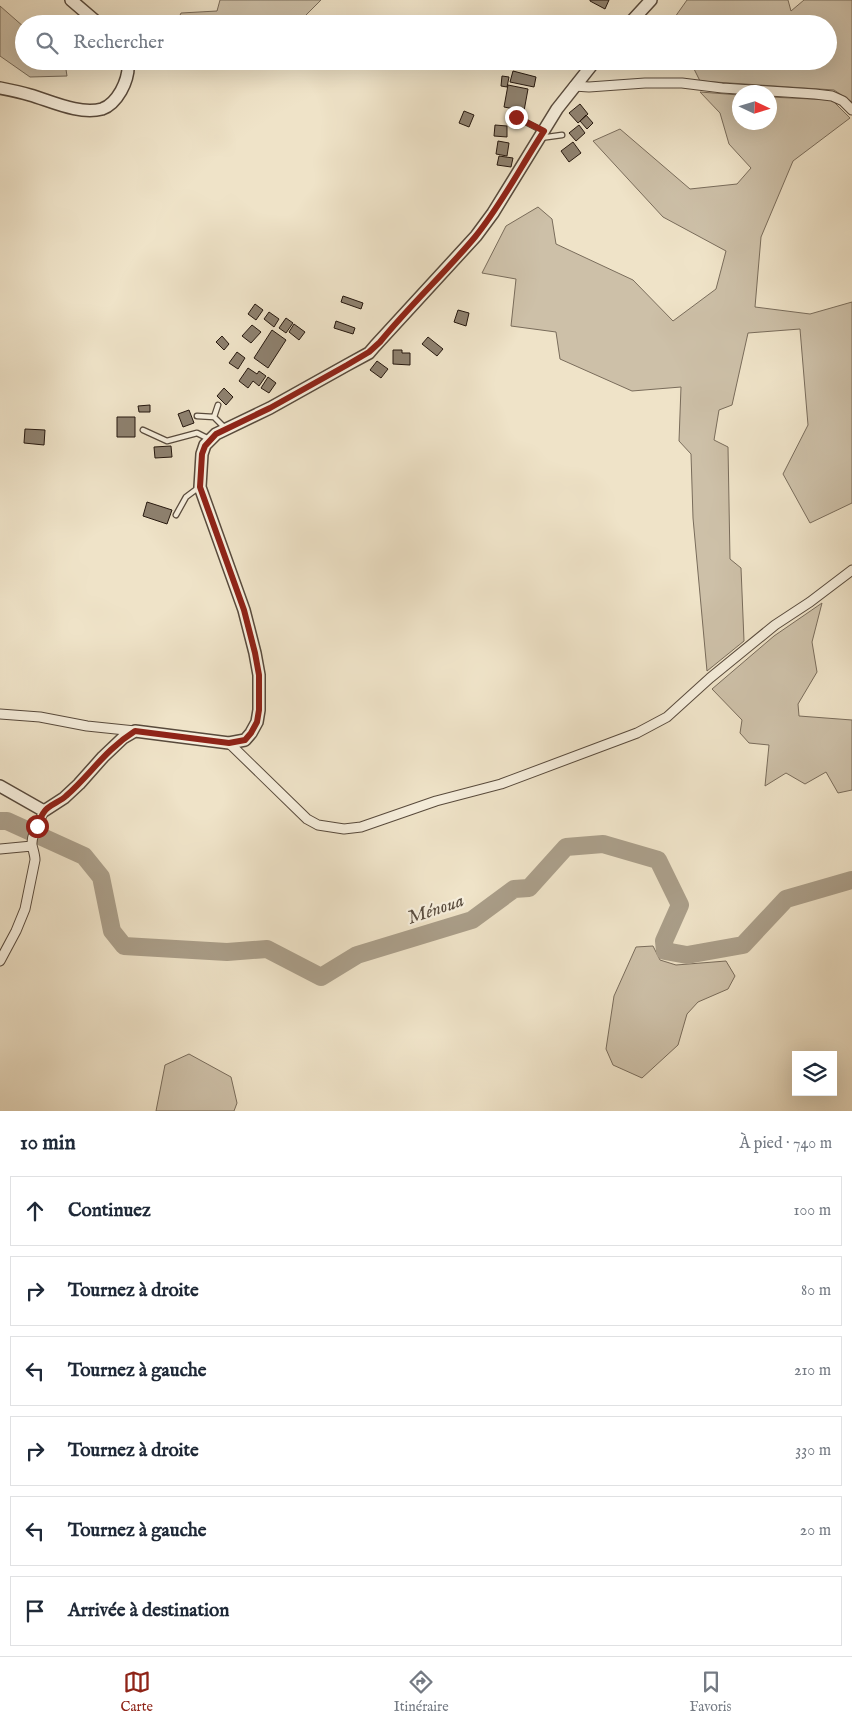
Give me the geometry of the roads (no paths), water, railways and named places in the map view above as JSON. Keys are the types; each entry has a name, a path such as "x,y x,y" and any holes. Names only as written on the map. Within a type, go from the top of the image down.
{"street":[{"path":"71,0 88,15"},
{"path":"638,15 652,0"},
{"path":"0,88 66,107 80,109 102,108 116,100 124,85 128,70"},
{"path":"0,714 40,717 87,726 229,743 245,740 257,722 259,675 251,632 200,487 202,454 209,440 216,434 270,408 369,352 476,236 494,212 541,134 587,70"},
{"path":"574,86 682,83 722,88 815,94 832,96 843,101 852,110"},
{"path":"229,743 307,819 318,825 344,829 361,827 436,801 519,778 626,738 649,727 673,713 710,678 775,625 810,602 852,570"},
{"path":"0,961 16,931 25,908 35,860 32,842 44,811 64,798 123,738 135,731"},
{"path":"0,786 44,811"},
{"path":"0,849 32,842"}],"lane":[{"path":"516,117 541,134 562,135"},
{"path":"214,417 218,405"},
{"path":"197,416 214,417 226,429"},
{"path":"143,430 168,441 197,433 209,440"},
{"path":"176,516 186,497 200,487"}],"waterway":[{"name":"Ménoua","path":"0,821 7,821 84,856 101,877 112,931 124,946 227,952 267,949 321,977 357,955 472,920 514,889 529,888 566,847 603,844 658,860 680,905 664,941 665,951 687,955 743,945 786,899 852,880"}]}
